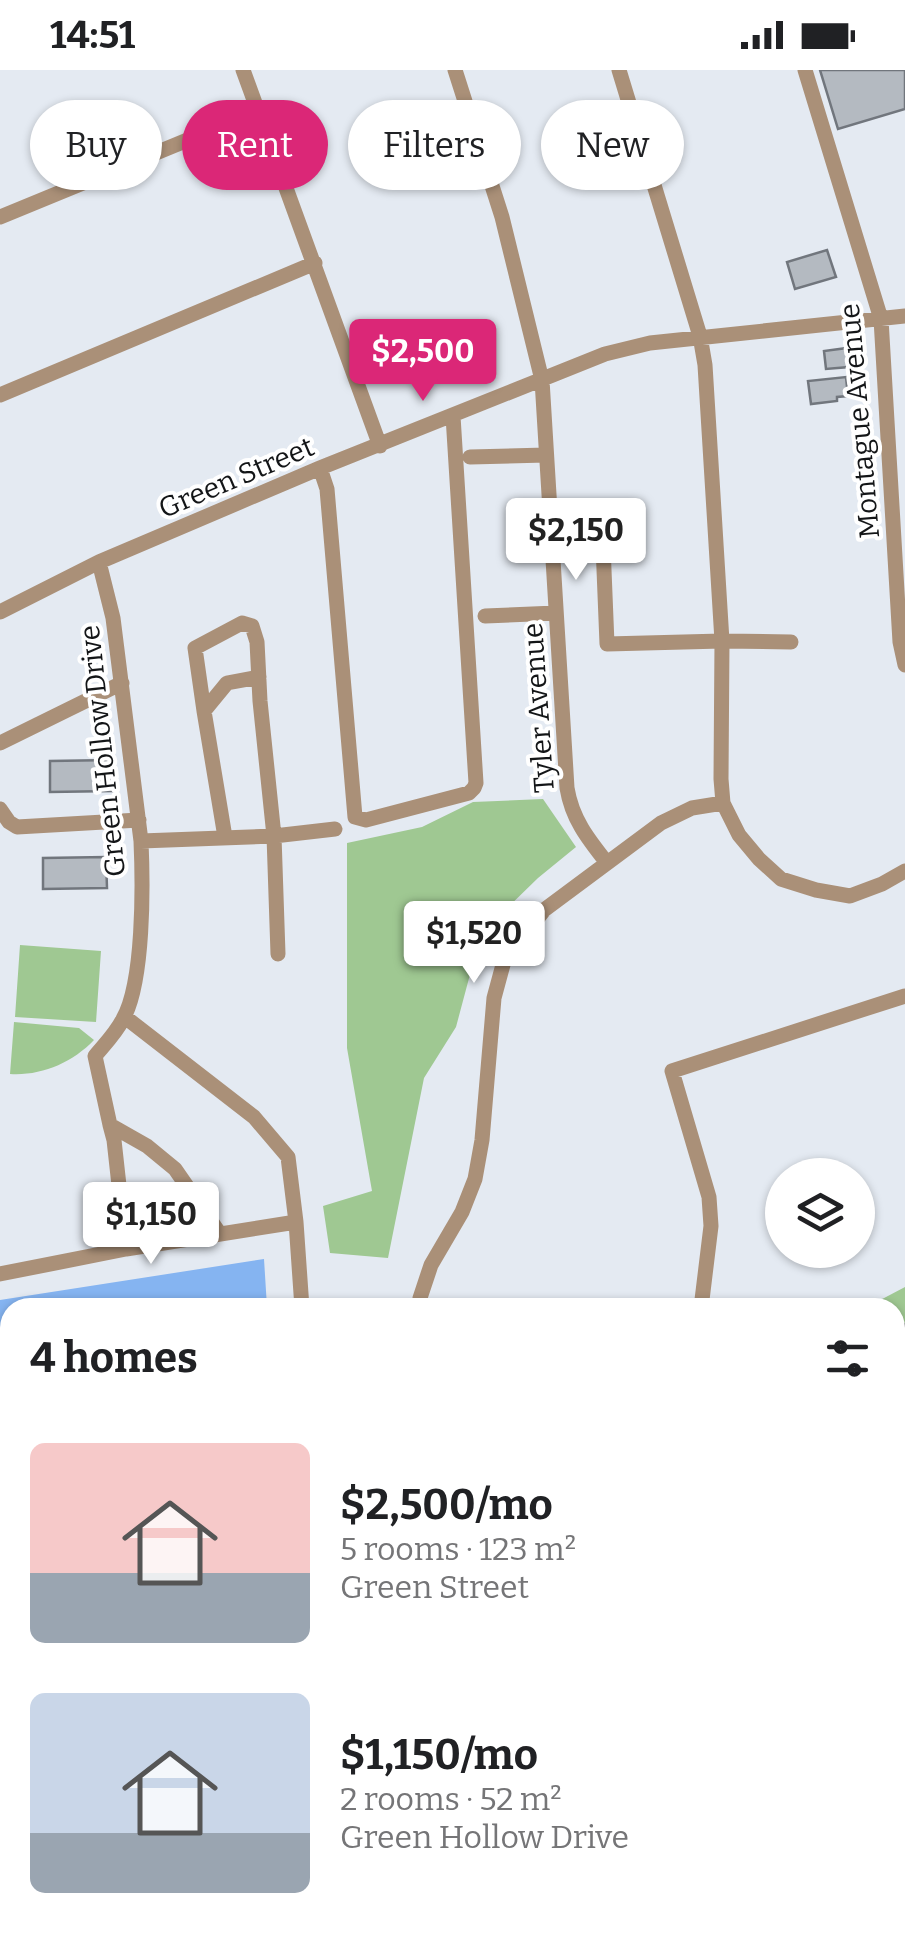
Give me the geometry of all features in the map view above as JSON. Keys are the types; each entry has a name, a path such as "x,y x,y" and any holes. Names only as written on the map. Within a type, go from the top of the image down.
{"street":[{"path":"243,70 254,100"},
{"name":"Tyler Avenue","path":"455,70 502,217 542,380 568,798 577,823 608,863"},
{"path":"619,70 700,336 705,364 722,641 720,779 724,803 739,835 781,879 850,896 904,872"},
{"name":"Montague Avenue","path":"805,70 880,319 900,521 904,661"},
{"path":"0,217 182,142"},
{"path":"287,190 380,446"},
{"path":"0,395 315,264"},
{"name":"Green Street","path":"0,612 99,562 605,354 650,342 905,316"},
{"path":"320,468 328,489 355,816 366,820 468,793 476,783 452,416"},
{"path":"470,457 546,455"},
{"path":"603,545 606,644 791,642"},
{"name":"Green Hollow Drive","path":"99,562 114,618 143,875 134,990 124,1017 94,1056 110,1125"},
{"path":"485,616 556,613"},
{"path":"225,837 195,648 242,624 252,626 257,642 274,836 278,954"},
{"path":"204,711 226,683 258,677"},
{"path":"0,743 122,683"},
{"path":"420,1298 431,1264 462,1212 475,1179 494,998 504,961 544,910 675,814 724,803"},
{"path":"0,810 8,822 17,826 139,820"},
{"path":"141,841 274,836 335,829"},
{"path":"701,1298 711,1226 709,1197 672,1071 905,996"},
{"path":"124,1017 254,1117 288,1157 301,1298"},
{"path":"110,1125 175,1168 220,1234"},
{"path":"110,1125 126,1248"},
{"path":"0,1274 126,1248 296,1222"}],"green space":[{"path":"543,799 576,847 497,918 472,967 456,1027 424,1078 388,1258 330,1253 323,1206 372,1191 347,1048 347,843 422,827 473,802"},
{"path":"20,945 101,951 96,1022 15,1017"},
{"path":"14,1022 79,1028 94,1040 55,1066 33,1073 10,1074"},
{"path":"905,1287 905,1298 884,1298"}],"water":[{"path":"264,1259 266,1298 13,1298"}],"building":[{"path":"820,70 905,70 905,109 838,129"},
{"path":"827,250 836,277 795,289 787,262"},
{"path":"847,348 849,367 826,369 824,351"},
{"path":"846,377 848,396 811,404 808,381"},
{"path":"113,760 114,791 50,792 50,761"},
{"path":"106,857 107,888 43,889 43,858"}]}
